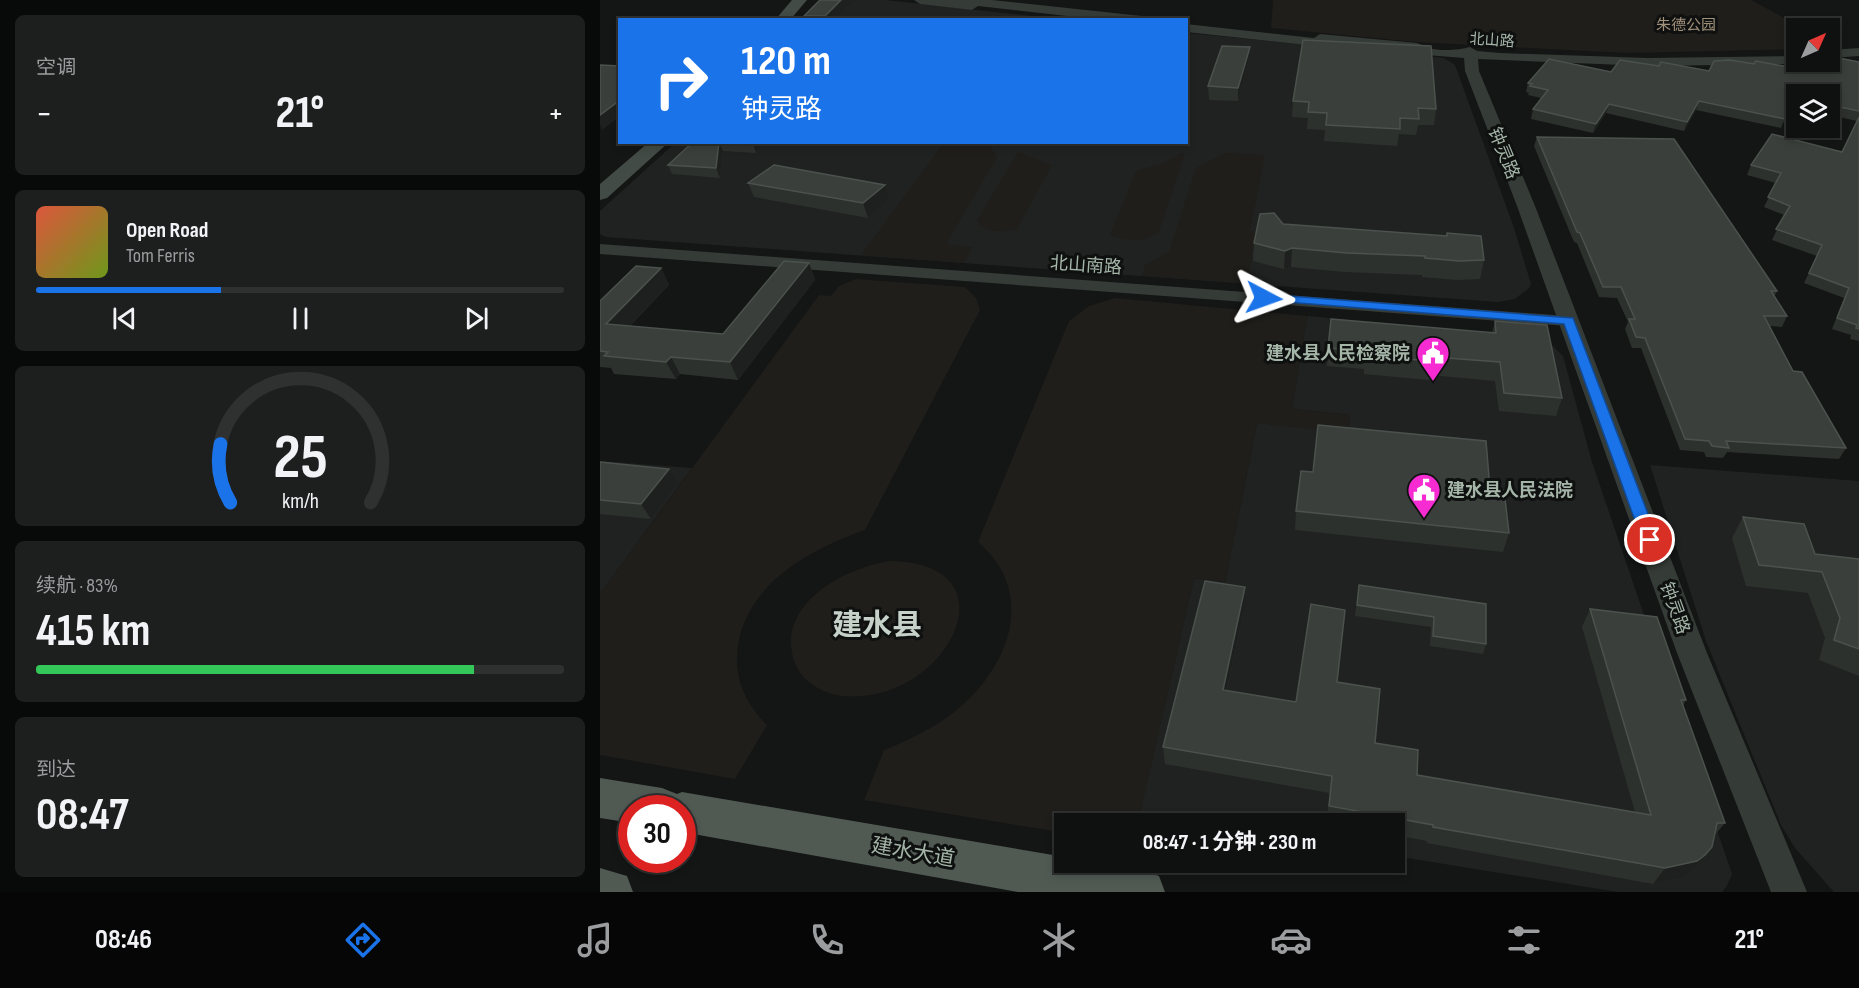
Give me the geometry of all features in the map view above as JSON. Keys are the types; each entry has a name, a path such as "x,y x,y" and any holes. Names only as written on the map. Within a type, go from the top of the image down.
{"main road":[{"path":"784,18 800,0"},
{"path":"799,18 814,0"},
{"path":"600,178 640,144"},
{"path":"600,194 658,144"},
{"path":"600,798 618,801"},
{"name":"建水大道","path":"696,814 1143,892"},
{"path":"600,890 611,892"}],"street":[{"path":"920,0 1084,18"},
{"path":"958,0 1124,18"},
{"name":"北山路","path":"1188,26 1470,53 1650,63 1786,60"},
{"path":"1840,53 1859,52"},
{"name":"北山路","path":"1470,53 1647,58 1786,56"},
{"name":"钟灵路","path":"1470,53 1474,76 1569,321 1692,653 1789,892"},
{"path":"1840,58 1859,57"},
{"name":"北山南路","path":"600,249 1569,321"}],"shaded area":[{"path":"838,0 885,0 1050,18 811,18"},
{"path":"1188,33 1444,58 1455,65 1514,228 1531,284 1515,299 1498,302 606,237 600,234 600,211 674,144 1188,144"},
{"path":"1307,316 1535,337 1553,346 1563,356 1592,462 1732,874 1722,892 1618,892 1405,858 1405,813 1140,813 1194,578 1225,582 1257,423 1348,432 1350,415 1292,409"},
{"path":"600,461 692,468 600,594"},
{"path":"1650,465 1859,481 1859,892 1834,892 1795,848 1781,825 1706,641"}],"green space":[{"name":"朱德公园","path":"1273,0 1751,0 1786,19 1786,49 1629,53 1416,42 1271,28"},
{"path":"943,144 989,144 997,157 947,242 949,245 973,247 964,263 861,255"},
{"path":"1018,152 1052,165 1017,229 995,231 984,228 977,220"},
{"path":"1185,153 1159,232 1148,238 1135,240 1110,235 1136,171 1164,163"},
{"path":"1225,153 1265,155 1250,231 1256,232 1247,283 1142,276 1145,265 1169,252 1196,168"},
{"path":"856,279 965,287 976,298 980,310 865,530 823,548 785,571 768,586 744,623 738,645 739,679 752,708 767,725 735,779 600,755 600,594 819,295 831,296 839,286"},
{"path":"1115,298 1307,316 1292,409 1350,415 1348,433 1257,423 1225,582 1194,578 1140,813 1054,813 1054,831 864,800 884,750 920,734 953,713 989,675 1001,654 1009,631 1011,608 1008,585 997,563 978,542 1069,321 1089,306"},
{"path":"891,561 927,567 949,580 958,599 958,622 948,645 930,666 905,683 876,694 844,696 820,689 804,677 794,660 792,634 797,617 822,589 838,579 856,570"}],"building":[{"path":"820,0 841,0 825,16 804,16"},
{"path":"1303,40 1431,46 1436,109 1418,108 1419,119 1400,118 1400,129 1326,125 1327,113 1308,112 1309,102 1293,101"},
{"path":"1222,46 1250,47 1238,88 1208,86"},
{"path":"1840,58 1859,62 1859,111 1840,107 1840,84 1786,84 1785,119 1699,101 1687,122 1609,104 1596,124 1533,109 1548,90 1530,86 1532,84 1528,83 1549,59 1611,72 1620,60 1659,66 1661,62 1709,71 1714,61 1730,60 1754,64 1756,61 1786,67 1786,72 1840,72"},
{"path":"600,65 618,66 618,102 600,115"},
{"path":"1859,117 1859,329 1856,328 1857,325 1837,318 1849,288 1809,273 1822,245 1776,229 1790,206 1768,197 1781,173 1751,165 1772,134 1842,152"},
{"path":"1537,137 1674,139 1777,291 1771,291 1787,316 1764,316 1793,371 1802,372 1846,448 1726,441 1729,448 1712,446 1709,441 1685,439 1645,338 1636,337 1629,319 1635,319 1621,287 1603,287"},
{"path":"691,144 719,144 716,168 668,165"},
{"path":"774,165 885,185 863,203 748,183"},
{"path":"1274,213 1283,224 1447,236 1447,233 1481,236 1484,260 1459,261 1425,258 1425,256 1292,248 1285,251 1254,243 1260,214"},
{"path":"784,261 809,263 730,362 671,357 666,362 604,356 608,352 600,351 600,301 636,266 661,268 606,324 723,334"},
{"path":"1331,319 1496,333 1495,321 1547,325 1562,398 1504,393 1500,362 1433,357 1433,361 1366,356 1367,351 1328,348"},
{"path":"1318,425 1486,441 1490,489 1504,490 1509,533 1296,511 1301,471 1313,472"},
{"path":"600,462 669,469 641,504 600,500"},
{"path":"1743,517 1804,524 1815,554 1859,559 1859,649 1834,640 1840,618 1822,572 1759,565"},
{"path":"1205,581 1245,587 1223,690 1296,702 1311,604 1345,610 1337,682 1380,689 1375,743 1418,750 1417,775 1651,815 1590,609 1657,617 1686,700 1681,700 1725,823 1717,823 1712,847 1697,861 1665,868 1433,827 1433,825 1405,820 1405,813 1367,813 1329,806 1332,776 1163,747"},
{"path":"1359,585 1486,604 1486,644 1433,636 1434,617 1357,605"}],"place":[{"name":"建水县人民检察院","path":"1433,382"},
{"name":"建水县人民法院","path":"1424,519"}],"district":[{"name":"建水县","path":"877,625"}],"route":[{"path":"1264,298 1569,321 1650,540"}]}
